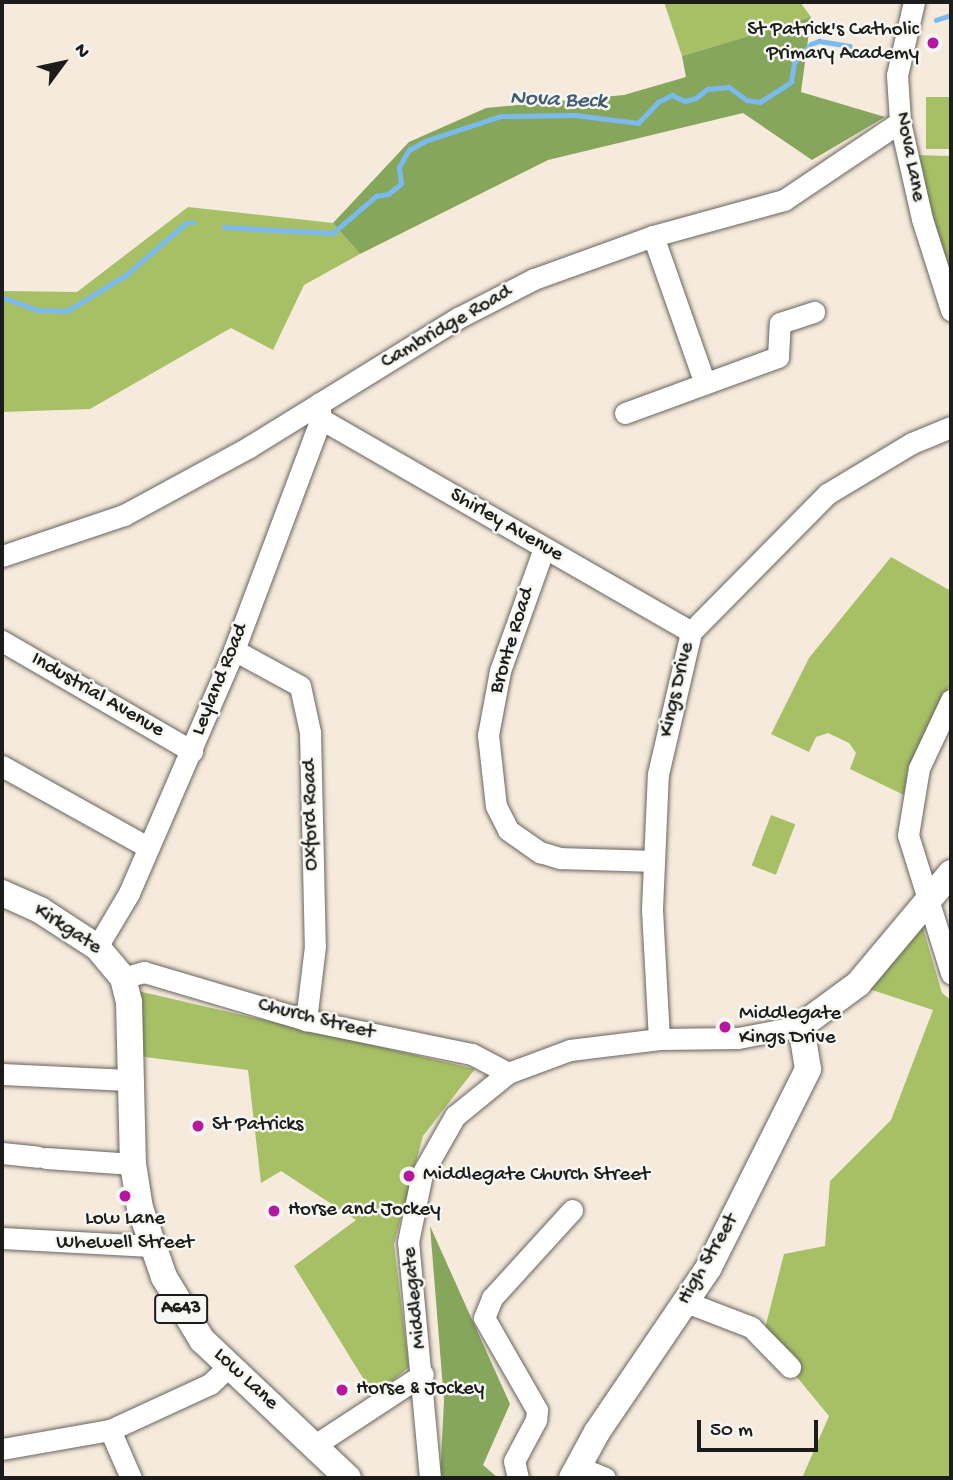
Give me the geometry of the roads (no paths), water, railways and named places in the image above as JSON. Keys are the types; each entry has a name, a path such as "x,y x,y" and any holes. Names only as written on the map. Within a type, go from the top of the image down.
{"main road":[{"path":"801,1026 858,984 926,897 951,873"},
{"name":"Kirkgate","path":"2,893 40,910 97,947 123,978"},
{"name":"Low Lane","path":"123,978 129,1002 128,1080 133,1164 151,1247 183,1313 229,1366 348,1478"},
{"name":"High Street","path":"574,1472 709,1267 808,1069 801,1026"}],"street":[{"name":"Nova Lane","path":"914,2 897,75 900,122 922,219 951,310"},
{"name":"Cambridge Road","path":"2,556 124,515 320,411 458,318 534,279 653,236 785,200 900,122"},
{"path":"653,236 704,382"},
{"path":"625,413 778,357 780,323 814,312"},
{"name":"Shirley Avenue","path":"320,411 544,548 691,632"},
{"name":"Leyland Road","path":"97,947 129,892 146,846 192,751 234,650 320,411"},
{"name":"Kings Drive","path":"659,1039 652,909 658,774 691,632 827,494 912,443 951,427"},
{"name":"Bronte Road","path":"544,548 498,684 488,735 496,806 508,830 540,852 560,858 654,861"},
{"name":"Industrial Avenue","path":"2,640 192,751"},
{"name":"Oxford Road","path":"234,650 300,686 310,732 315,946 306,1020"},
{"path":"951,700 919,768 908,835 951,973"},
{"path":"2,766 146,846"},
{"name":"Church Street","path":"123,978 144,972 306,1020 472,1054 509,1073"},
{"name":"Middlegate","path":"430,1478 423,1374 408,1242 422,1174 455,1115 509,1073 570,1050 659,1039 738,1038 801,1026"},
{"path":"2,1074 128,1080"},
{"path":"2,1153 133,1164"},
{"path":"518,1478 514,1461 536,1420 537,1410 484,1318 492,1298 572,1210"},
{"path":"2,1238 151,1247"},
{"path":"686,1302 751,1327 790,1367"},
{"path":"2,1449 110,1430 210,1384 229,1366"},
{"path":"315,1445 423,1374"},
{"path":"110,1430 131,1478"},
{"path":"574,1472 606,1478"}],"waterway":[{"name":"Nova Beck","path":"936,20 951,15"},
{"name":"Nova Beck","path":"224,227 333,233 376,196 388,194 401,184 399,167 409,150 425,141 501,116 575,115 638,123 658,102 672,95 685,101 696,98 707,89 729,87 747,100 760,102 791,82 794,63 811,44 819,41 850,46"},
{"name":"Nova Beck","path":"2,297 37,310 67,311 126,275 186,223 195,223"}],"place":[{"name":"St Patrick's Catholic Primary Academy","path":"933,43"},
{"name":"Middlegate Kings Drive","path":"725,1027"},
{"name":"St Patricks","path":"198,1126"},
{"name":"Middlegate Church Street","path":"409,1176"},
{"name":"Low Lane Whewell Street","path":"125,1196"},
{"name":"Horse and Jockey","path":"274,1211"},
{"name":"Horse & Jockey","path":"342,1390"}]}
